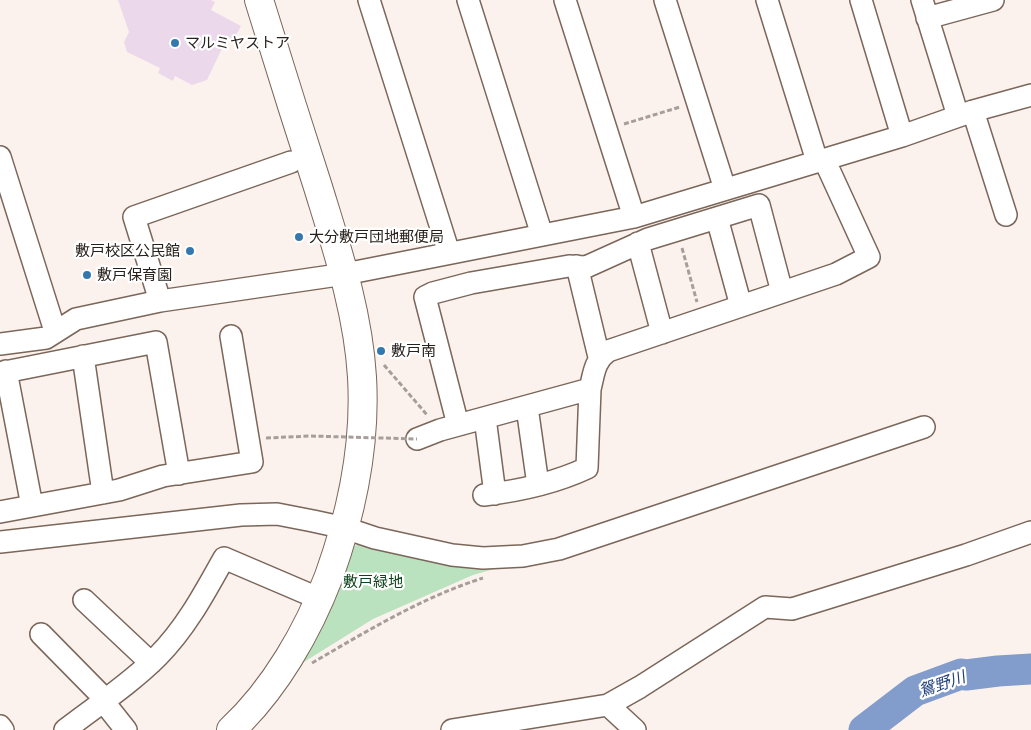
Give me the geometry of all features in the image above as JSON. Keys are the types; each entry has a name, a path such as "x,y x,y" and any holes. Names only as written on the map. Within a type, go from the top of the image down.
{"street":[{"path":"231,730 253,706 285,665 306,629 320,599 345,528 360,452 362,404 362,377 358,341 345,274 259,0"},
{"path":"369,0 449,253"},
{"path":"468,0 542,235"},
{"path":"565,0 634,216"},
{"path":"665,0 724,188"},
{"path":"599,357 608,351 836,274 869,257 821,160 766,0"},
{"path":"861,0 902,136"},
{"path":"993,0 924,9 1006,215"},
{"path":"0,344 46,338 76,319 160,301 345,274 634,216 902,136 965,114 1031,95"},
{"path":"0,157 55,331"},
{"path":"160,301 134,217 291,162"},
{"path":"449,428 425,297 433,293 471,283 569,266 586,267 638,243 758,205 782,292"},
{"path":"717,218 741,306"},
{"path":"638,243 662,333"},
{"path":"485,418 490,494 538,485 575,474 587,468 590,389 599,357 577,266"},
{"path":"0,512 119,490 163,476 252,462 231,336"},
{"path":"32,506 3,372 156,342 179,474"},
{"path":"83,356 104,493"},
{"path":"417,439 449,428 590,389"},
{"path":"527,407 538,485"},
{"path":"0,542 240,515 276,514 345,528 376,538 452,555 484,558 522,556 559,549 924,427"},
{"path":"452,730 512,725 608,705 640,687 765,607 792,610 1031,532"},
{"path":"65,730 151,663 188,618 224,558 320,599"},
{"path":"84,600 151,663"},
{"path":"41,634 101,695 102,701 126,730"},
{"path":"608,705 635,730"},
{"path":"0,726 3,730"}],"path":[{"path":"606,130 697,102"},
{"path":"678,230 702,320"},
{"path":"384,365 449,428"},
{"path":"248,440 285,436 417,439"},
{"path":"308,666 361,634 412,608 489,576"}],"green space":[{"name":"敷戸緑地","path":"359,544 439,564 465,568 501,567 473,575 373,619 296,667 352,547"}],"building":[{"name":"マルミヤストア","path":"118,0 211,0 215,2 211,10 241,26 232,43 226,40 207,80 192,85 175,76 173,81 158,73 160,68 127,52 124,42 129,32"}],"waterway":[{"name":"鴛野川","path":"864,730 915,691 961,674 1031,669"}],"place":[{"name":"マルミヤストア","path":"175,43"},
{"name":"大分敷戸団地郵便局","path":"299,237"},
{"name":"敷戸校区公民館","path":"190,251"},
{"name":"敷戸保育園","path":"87,275"},
{"name":"敷戸南","path":"381,351"}]}
